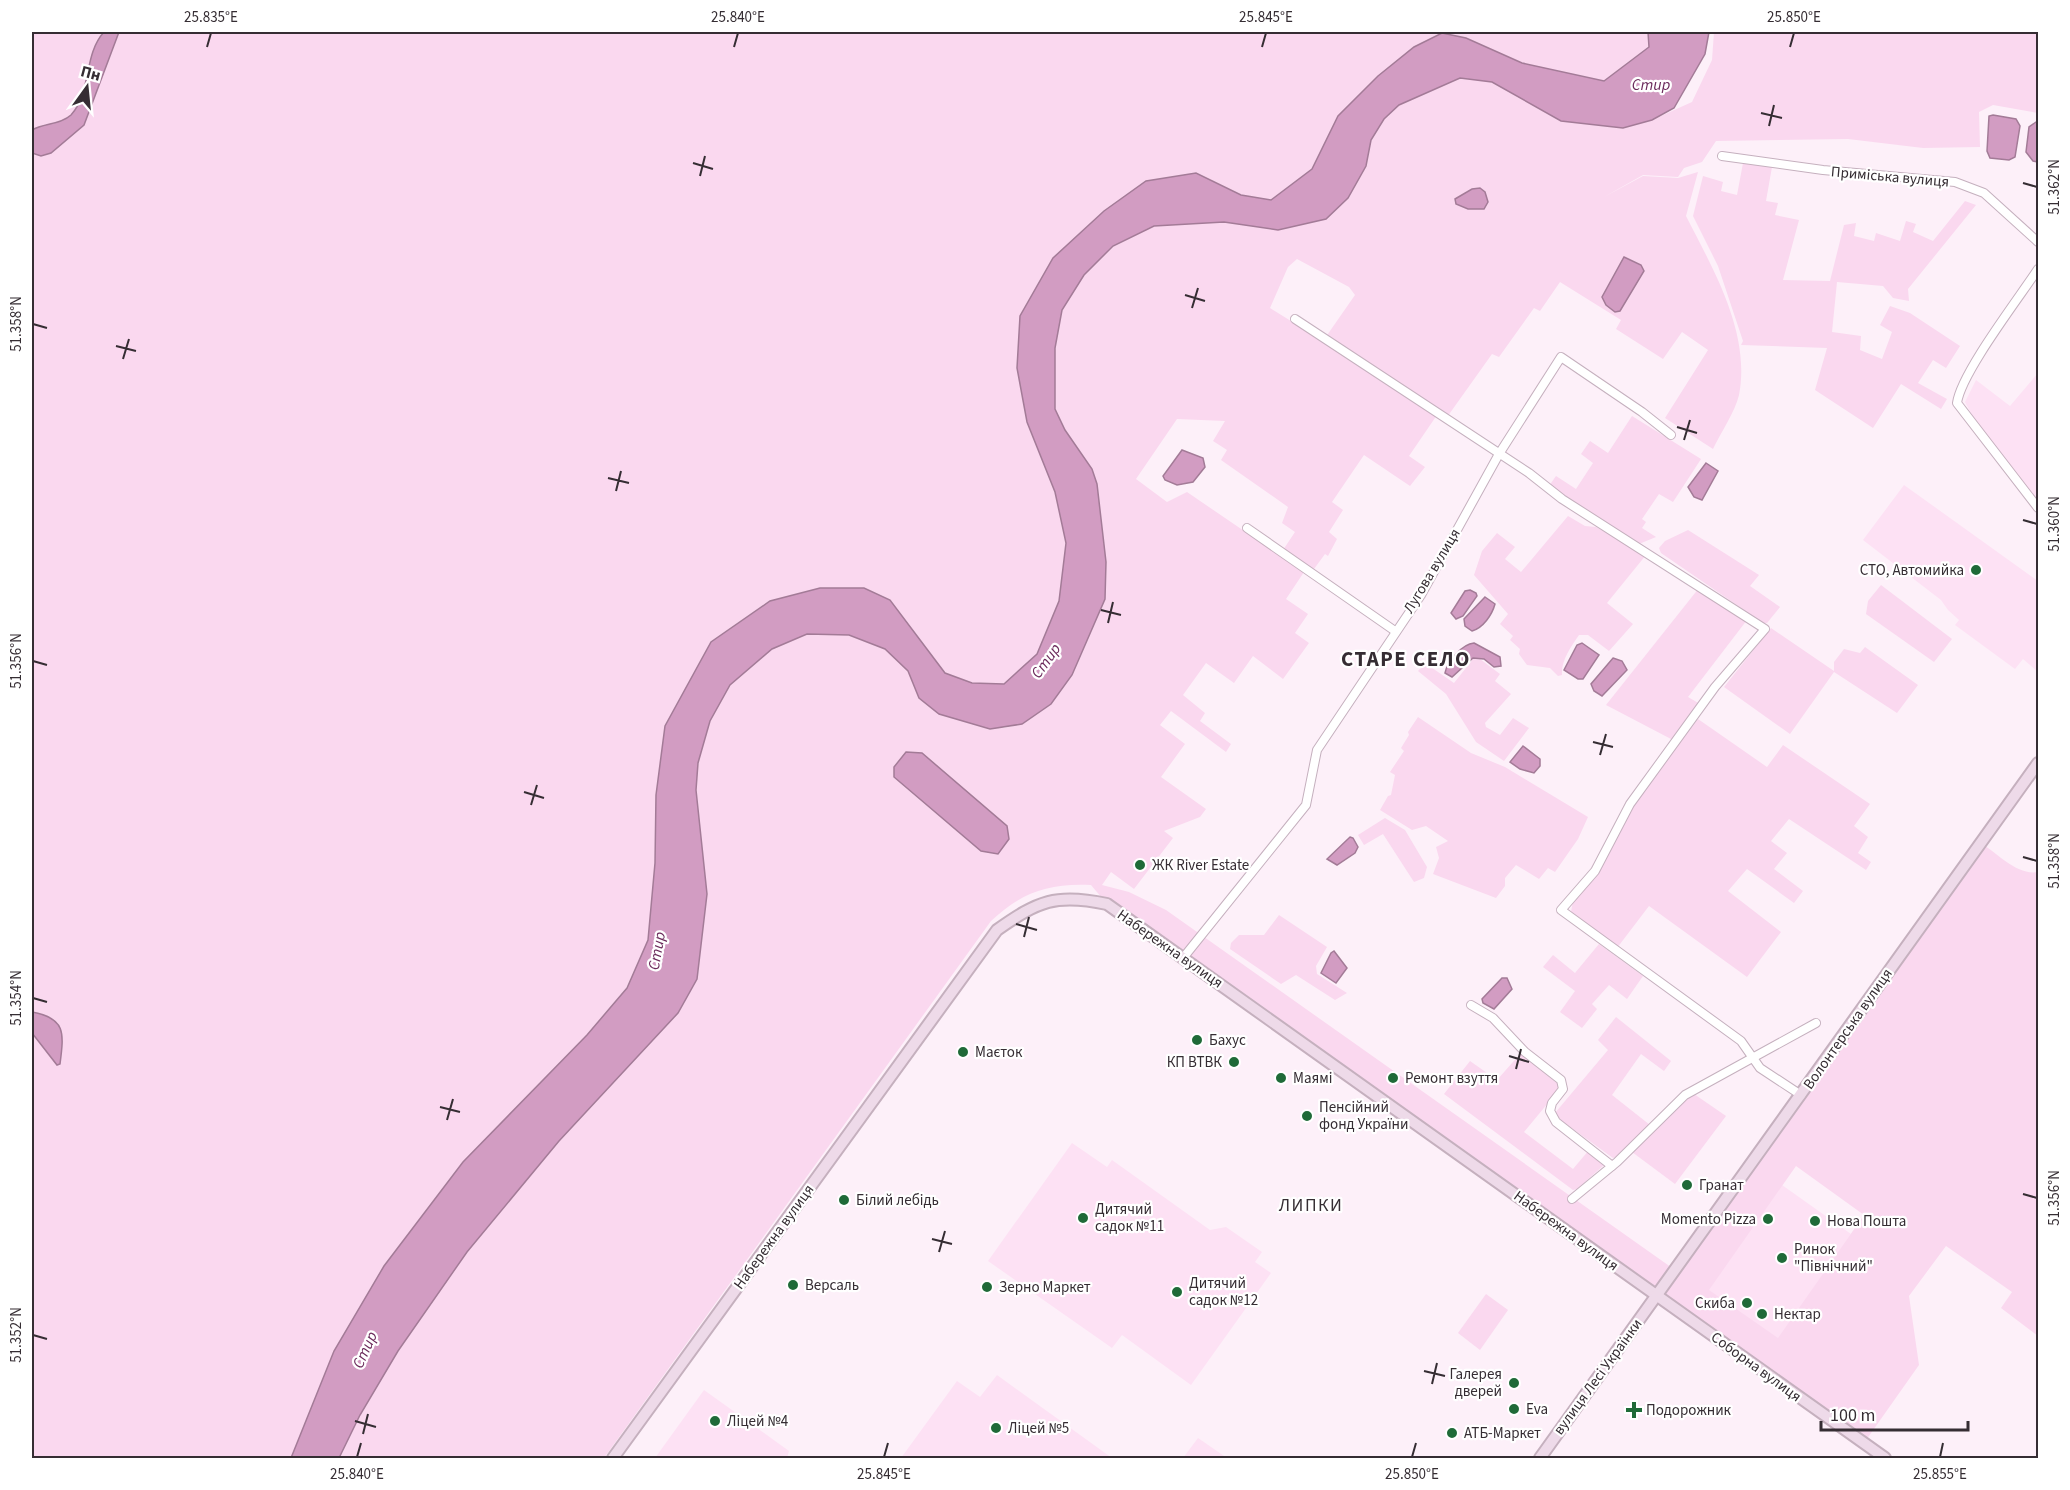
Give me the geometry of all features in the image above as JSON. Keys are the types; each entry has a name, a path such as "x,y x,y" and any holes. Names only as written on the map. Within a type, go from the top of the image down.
{"street":[{"name":"Приміська вулиця","path":"1722,156 1823,171 1955,182 1984,193 2038,242"},
{"path":"2038,269 1969,373 1958,394 1957,403 2038,508"},
{"path":"1295,319 1499,454 1562,499 1765,629 1715,687 1630,804 1595,871 1561,910 1741,1041 1760,1068 1801,1095"},
{"name":"Лугова вулиця","path":"1184,958 1306,805 1317,750 1420,596 1499,454 1561,357 1642,412 1671,435"},
{"path":"1247,528 1395,631"},
{"name":"Волонтерська вулиця","path":"1657,1296 2038,763"},
{"name":"Набережна вулиця","path":"613,1458 997,930 1024,911 1057,898 1082,898 1107,904 1657,1296"},
{"path":"1471,1005 1494,1018 1525,1052 1561,1080 1563,1089 1552,1103 1550,1111 1553,1117 1612,1166"},
{"path":"1572,1199 1612,1166 1685,1095 1754,1059 1804,1027 1816,1023"},
{"name":"вулиця Лесі Українки","path":"1540,1458 1657,1296"},
{"name":"Соборна вулиця","path":"1657,1296 1885,1458"}],"shaded area":[{"path":"32,32 1648,32 1649,47 1604,81 1522,63 1497,52 1414,47 1378,76 1338,116 1312,169 1271,200 1241,195 1196,173 1146,181 1017,368 1027,422 1055,492 1066,543 1059,601 1037,654 1004,684 972,683 945,673 890,600 864,588 820,588 770,601 712,642 665,726 656,795 655,863 648,940 626,988 587,1035 463,1162 384,1266 291,1458 32,1458"},
{"path":"1714,32 2038,32 2038,113 1993,105 1979,112 1980,147 1923,148 1848,139 1716,141 1702,162 1684,168 1678,177 1643,175 1604,197 1643,176 1678,178 1698,172 1686,216 1727,302 1740,348 1739,395 1713,449 1665,418 1708,350 1682,332 1663,359 1616,329 1621,320 1560,282 1540,311 1534,308 1499,357 1492,354 1445,420 1437,415 1409,456 1425,467 1410,486 1364,455 1332,502 1343,510 1329,532 1337,539 1328,556 1325,554 1314,569 1283,550 1295,532 1282,523 1288,507 1221,460 1227,450 1213,441 1225,421 1177,419 1136,479 1167,502 1187,492 1304,572 1286,599 1308,614 1295,633 1309,643 1283,679 1253,656 1234,683 1206,663 1183,695 1205,713 1200,721 1231,744 1226,752 1171,711 1160,725 1185,744 1161,777 1206,809 1200,817 1164,831 1173,838 1134,889 1111,872 1102,885 1129,892 1166,910 1675,1270 1981,843 2023,871 2038,872 2038,1336 2001,1308 2012,1292 1946,1246 1909,1296 1919,1365 1864,1443 1107,904 1091,885 1062,886 1025,896 991,921 604,1458 339,1458 360,1415 398,1351 467,1252 559,1141 678,1013 697,979 707,894 696,790 698,763 710,721 730,685 772,649 807,634 849,635 885,649 908,671 919,698 1004,728 1022,724 1051,704 1106,562 1097,484 1092,469 1065,430 1055,409 1055,348 1062,310 1084,275 1113,246 1154,226 1224,222 1278,230 1326,219 1348,198 1366,166 1371,140 1384,119 1399,105 1460,78 1492,82 1561,121 1623,128 1652,120 1692,102 1712,60","holes":["1297,259 1349,287 1355,295 1323,341 1270,308 1288,267","1796,1166 1864,1215 1778,1338 1709,1290"]},
{"path":"1743,163 1772,167 1766,201 1778,203 1775,215 1799,220 1783,280 1830,281 1844,225 1856,223 1854,236 1874,241 1876,233 1900,241 1906,221 1916,224 1913,232 1933,241 1965,201 1976,205 1908,289 1909,301 1893,298 1883,286 1837,282 1832,332 1861,336 1860,350 1882,359 1892,332 1880,325 1890,306 1910,313 1960,346 1946,368 1933,360 1918,383 1947,399 1941,409 1901,384 1873,428 1815,390 1827,348 1741,345 1743,341 1718,266 1693,216 1703,176 1723,182 1721,191 1737,195"},
{"path":"2038,373 2038,508 1984,438 1965,402 1976,380 2010,406"},
{"path":"1632,416 1701,459 1673,502 1659,494 1642,519 1646,522 1642,528 1656,537 1639,544 1549,486 1556,476 1576,489 1593,463 1581,454 1590,441 1608,453"},
{"path":"1904,485 2038,581 2038,672 2023,659 2015,669 1955,625 1959,620 1941,600 1863,540"},
{"path":"1568,516 1585,526 1596,527 1646,555 1607,603 1633,624 1609,651 1588,635 1579,635 1565,659 1562,675 1558,676 1550,668 1527,665 1519,654 1520,649 1510,640 1513,636 1500,624 1508,614 1474,575 1482,551 1497,533 1515,547 1505,559 1521,572"},
{"path":"1688,530 1759,575 1750,586 1780,607 1767,623 1763,623 1661,553 1659,548 1665,541"},
{"path":"1881,585 1952,639 1934,662 1866,614 1868,601"},
{"path":"1699,588 1747,620 1688,697 1700,704 1676,737 1671,739 1606,705"},
{"path":"1771,628 1834,671 1834,662 1844,649 1860,653 1865,647 1918,685 1897,713 1834,672 1790,734 1724,687"},
{"path":"1473,659 1480,659 1500,674 1495,681 1511,694 1485,723 1486,727 1500,735 1513,718 1529,728 1504,761 1476,742 1446,694 1418,671 1425,663 1454,683"},
{"path":"1418,717 1471,753 1505,767 1588,817 1578,839 1555,872 1548,868 1539,879 1516,865 1505,878 1505,886 1496,898 1433,874 1439,858 1436,847 1448,841 1426,826 1412,830 1380,810 1388,796 1391,795 1395,775 1390,772 1404,751 1401,748"},
{"path":"1698,719 1767,767 1783,745 1870,804 1854,826 1868,837 1858,853 1871,862 1866,870 1789,819 1771,841 1787,853 1774,869 1803,891 1794,903 1747,869 1728,891 1781,932 1747,977 1649,906 1617,948 1571,912 1573,901 1597,875 1633,805"},
{"path":"1385,818 1405,830 1427,867 1424,878 1414,882 1383,834 1364,845 1358,835"},
{"path":"1279,915 1327,947 1316,966 1317,974 1347,993 1335,1000 1296,975 1281,984 1230,949 1231,943 1239,935 1264,935"},
{"path":"1599,944 1643,976 1627,999 1609,985 1592,1004 1597,1009 1582,1028 1560,1012 1575,991 1543,967 1553,955 1575,973"},
{"path":"1616,1017 1671,1061 1664,1071 1641,1054 1612,1095 1650,1125 1618,1156 1613,1158 1562,1121 1555,1113 1608,1050 1598,1040"},
{"path":"1520,1054 1558,1084 1558,1091 1524,1132 1573,1169 1589,1150 1603,1161 1604,1165 1577,1189 1573,1190 1444,1094 1470,1061 1497,1080"},
{"path":"1691,1094 1726,1116 1675,1184 1632,1152"},
{"path":"1072,1143 1107,1167 1112,1160 1210,1230 1226,1227 1262,1252 1255,1262 1271,1273 1191,1385 1122,1335 1112,1348 988,1261"},
{"name":"Ринок \"Північний\"","path":"1782,1185 1851,1234 1778,1339 1708,1290"},
{"path":"1486,1294 1508,1310 1480,1350 1458,1333"},
{"name":"Ліцей №5","path":"997,1375 1112,1458 901,1458 957,1381 980,1397"},
{"name":"Ліцей №4","path":"704,1390 789,1451 787,1458 655,1458"},
{"path":"1198,1438 1227,1458 1183,1458"}],"water":[{"path":"104,32 119,32 84,125 51,153 41,156 32,153 32,130 67,118 78,106 93,51"},
{"name":"Стир","path":"1648,32 1709,32 1705,54 1674,108 1652,120 1623,128 1561,121 1492,82 1460,78 1399,105 1384,119 1371,140 1366,166 1348,198 1326,219 1278,230 1224,222 1154,226 1113,246 1084,275 1062,310 1055,348 1055,409 1065,430 1092,469 1097,484 1106,562 1105,599 1072,675 1051,704 1022,724 990,729 939,714 919,698 908,671 885,649 849,635 807,634 772,649 730,685 710,721 698,763 696,790 707,894 697,979 678,1013 559,1141 467,1252 398,1351 360,1415 339,1458 291,1458 334,1351 384,1266 463,1162 587,1035 627,988 648,940 655,863 656,795 665,726 711,642 770,601 820,588 864,588 890,600 945,673 972,683 1004,684 1037,654 1059,601 1066,543 1055,492 1027,422 1017,368 1020,316 1053,258 1104,211 1146,181 1196,173 1241,195 1271,200 1312,169 1338,116 1378,76 1414,47 1442,33 1466,38 1522,63 1604,81 1649,47"},
{"path":"1989,116 2016,119 2020,126 2015,157 2009,160 1990,158 1987,151"},
{"path":"2038,123 2038,162 2033,161 2026,152 2029,127"},
{"path":"1480,188 1485,192 1488,202 1484,209 1468,209 1456,204 1455,199 1472,189"},
{"path":"1624,257 1641,265 1644,271 1620,311 1615,312 1606,305 1602,297"},
{"path":"1182,450 1203,458 1205,467 1193,482 1177,485 1165,480 1163,476"},
{"path":"1706,463 1718,471 1702,500 1694,497 1688,487"},
{"path":"1470,590 1477,596 1463,616 1456,619 1451,613 1465,591"},
{"path":"1485,597 1495,604 1494,608 1483,624 1472,631 1465,626 1464,619"},
{"path":"1474,643 1500,657 1501,666 1494,667 1484,659 1473,658 1452,677 1445,673 1456,654"},
{"path":"1582,643 1599,655 1583,679 1578,679 1564,670 1577,645"},
{"path":"1613,658 1622,661 1627,670 1602,696 1594,691 1591,684"},
{"path":"1523,746 1540,759 1540,766 1534,773 1520,769 1510,762"},
{"path":"906,752 922,753 1007,826 1009,839 998,854 981,851 894,777 894,767"},
{"path":"1350,837 1358,847 1355,853 1337,865 1327,859"},
{"path":"1334,951 1347,968 1336,983 1321,973"},
{"path":"1502,978 1507,978 1512,989 1494,1009 1483,1003 1482,999"},
{"path":"32,1012 51,1018 57,1023 62,1036 60,1064 57,1065 32,1033"}],"place":[{"name":"СТО, Автомийка","path":"1976,570"},
{"name":"ЖК River Estate","path":"1140,865"},
{"name":"Бахус","path":"1197,1040"},
{"name":"Маєток","path":"963,1052"},
{"name":"КП ВТВК","path":"1234,1062"},
{"name":"Маямі","path":"1281,1078"},
{"name":"Ремонт взуття","path":"1393,1078"},
{"name":"Пенсійний фонд України","path":"1307,1116"},
{"name":"Гранат","path":"1687,1185"},
{"name":"Білий лебідь","path":"844,1200"},
{"name":"Дитячий садок №11","path":"1083,1218"},
{"name":"Momento Pizza","path":"1768,1219"},
{"name":"Нова Пошта","path":"1815,1221"},
{"name":"Ринок \"Північний\"","path":"1782,1258"},
{"name":"Версаль","path":"793,1285"},
{"name":"Зерно Маркет","path":"987,1287"},
{"name":"Дитячий садок №12","path":"1177,1292"},
{"name":"Скиба","path":"1747,1303"},
{"name":"Нектар","path":"1762,1314"},
{"name":"Галерея дверей","path":"1514,1383"},
{"name":"Eva","path":"1514,1409"},
{"name":"Подорожник","path":"1634,1410"},
{"name":"Ліцей №4","path":"715,1421"},
{"name":"Ліцей №5","path":"996,1428"},
{"name":"АТБ-Маркет","path":"1452,1433"}],"district":[{"name":"СТАРЕ СЕЛО","path":"1406,659"},
{"name":"ЛИПКИ","path":"1311,1205"}]}
